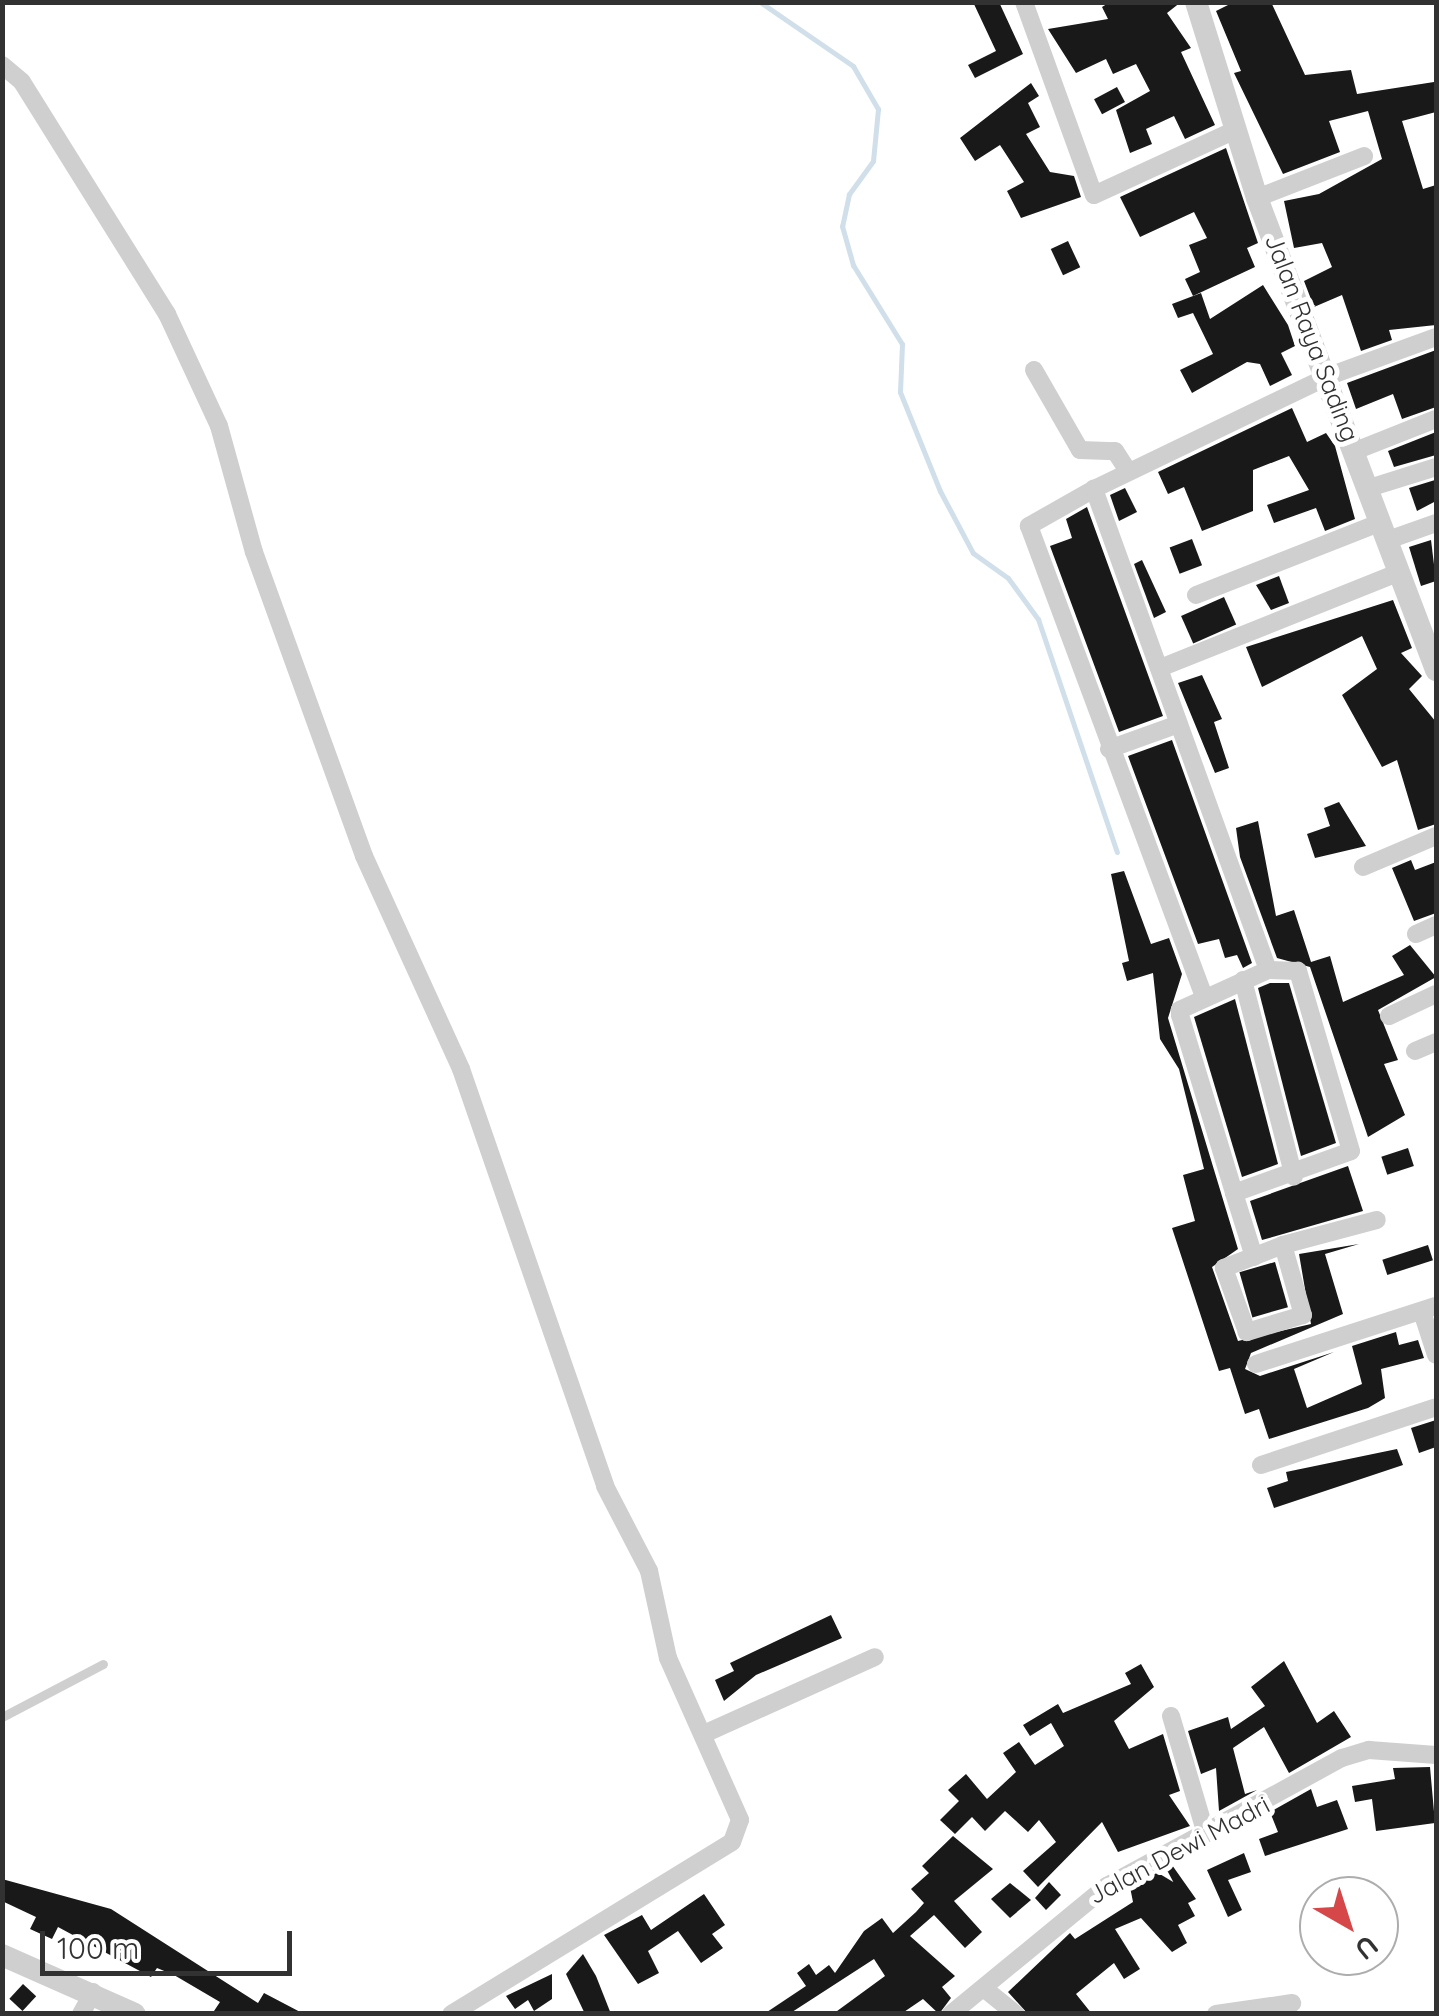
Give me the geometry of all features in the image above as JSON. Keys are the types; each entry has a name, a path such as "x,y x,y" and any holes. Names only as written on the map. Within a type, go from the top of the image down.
{"street":[{"path":"1024,2 1094,194 1234,130"},
{"name":"Jalan Raya Sading","path":"1196,2 1257,198 1434,656"},
{"path":"2,65 22,82 167,314 219,426 254,552 364,856 462,1069 605,1486 650,1570 668,1658 706,1732 740,1820 732,1842 451,2014"},
{"path":"1257,198 1364,156"},
{"path":"1202,993 1028,526 1128,471 1329,376 1436,337"},
{"path":"1034,370 1080,450 1115,451 1128,471"},
{"path":"1356,451 1436,420"},
{"path":"1369,488 1436,467"},
{"path":"1094,490 1268,970"},
{"path":"1196,596 1385,531 1436,523"},
{"path":"1160,668 1400,572"},
{"path":"1109,749 1179,724"},
{"path":"1363,867 1436,836"},
{"path":"1416,934 1436,925"},
{"path":"1234,1193 1294,1177 1351,1152 1302,976 1268,970 1202,993 1180,1016 1234,1193 1254,1257"},
{"path":"1243,980 1294,1177"},
{"path":"1389,1016 1436,994"},
{"path":"1416,1052 1436,1042"},
{"path":"1283,1245 1303,1315 1251,1332 1224,1268 1283,1245 1377,1220"},
{"path":"1256,1364 1429,1309 1436,1355"},
{"path":"1260,1465 1436,1407"},
{"path":"706,1732 875,1657"},
{"path":"1171,1716 1206,1834"},
{"name":"Jalan Dewi Madri","path":"951,2014 986,1990 1073,1908 1356,1753 1436,1755"},
{"path":"2,1955 93,1992 135,2014"},
{"path":"986,1990 1016,2014"},
{"path":"81,2014 93,1992"},
{"path":"1216,2014 1292,2003"}],"lane":[{"path":"2,1717 104,1664"}],"building":[{"path":"973,2 999,2 1023,54 975,78 968,65 996,51"},
{"path":"1110,2 1181,2 1167,13 1191,48 1181,52 1215,125 1185,139 1174,116 1146,129 1152,144 1130,153 1116,110 1150,91 1136,64 1113,74 1106,59 1076,73 1048,29 1108,19 1102,7"},
{"path":"1234,2 1271,2 1305,75 1351,70 1357,94 1434,82 1436,112 1402,121 1423,189 1436,185 1436,325 1389,330 1392,340 1361,351 1342,295 1314,307 1304,281 1332,267 1322,243 1294,248 1284,201 1319,194 1382,159 1368,111 1329,121 1340,152 1283,174 1234,73 1241,71 1216,11"},
{"path":"1031,83 1039,96 1028,103 1040,127 1026,134 1050,172 1074,176 1081,197 1021,218 1007,191 1024,182 1000,145 975,161 960,138"},
{"path":"1117,87 1125,102 1102,114 1094,99"},
{"path":"1226,148 1258,243 1247,248 1255,267 1193,296 1185,279 1200,272 1189,245 1207,238 1194,212 1140,237 1120,197"},
{"path":"1068,241 1080,267 1063,275 1051,249"},
{"path":"1263,285 1288,325 1295,346 1281,353 1292,375 1270,386 1260,364 1247,362 1192,393 1180,370 1213,354 1193,313 1178,318 1172,304 1201,293 1210,319"},
{"path":"1436,350 1436,407 1402,419 1393,394 1356,409 1347,383"},
{"path":"1292,408 1307,442 1326,433 1335,446 1355,519 1325,531 1316,508 1274,523 1267,505 1309,490 1289,456 1253,470 1253,511 1202,531 1184,487 1168,494 1158,472"},
{"path":"1436,432 1436,455 1394,467 1388,451"},
{"path":"1435,480 1436,501 1417,511 1409,488"},
{"path":"1125,488 1137,512 1119,521 1110,495"},
{"path":"1087,507 1163,716 1119,732 1050,546 1072,538 1066,519"},
{"path":"1192,539 1202,565 1180,574 1170,548"},
{"path":"1431,540 1436,581 1421,586 1409,547"},
{"path":"1142,560 1166,612 1154,618 1134,564"},
{"path":"1279,576 1289,603 1271,610 1256,585"},
{"path":"1224,597 1236,624 1193,644 1181,616"},
{"path":"1393,600 1412,648 1401,653 1422,676 1409,689 1436,722 1436,824 1418,830 1397,760 1382,767 1342,695 1377,669 1362,636 1262,687 1246,647"},
{"path":"1202,675 1222,719 1214,722 1229,768 1215,773 1178,683"},
{"path":"1172,740 1252,963 1243,968 1237,955 1225,958 1219,939 1198,944 1128,756"},
{"path":"1339,802 1366,846 1315,858 1307,834 1330,826 1324,808"},
{"path":"1258,821 1276,916 1294,910 1311,962 1330,956 1343,1002 1404,975 1392,956 1410,945 1436,977 1378,1010 1398,1060 1384,1064 1405,1115 1368,1137 1310,967 1277,958 1240,857 1236,828"},
{"path":"1411,860 1415,870 1436,862 1436,913 1414,921 1392,868"},
{"path":"1124,871 1151,944 1169,938 1182,974 1168,1018 1238,1249 1212,1267 1238,1341 1311,1324 1299,1254 1359,1244 1325,1254 1343,1314 1251,1353 1245,1369 1260,1376 1334,1352 1294,1369 1307,1408 1362,1384 1352,1346 1396,1332 1399,1345 1418,1340 1424,1358 1381,1369 1385,1398 1368,1408 1269,1439 1259,1409 1245,1414 1230,1368 1219,1371 1172,1228 1195,1221 1183,1175 1204,1169 1179,1069 1160,1039 1153,973 1127,981 1122,963 1129,961 1111,874"},
{"path":"1270,983 1289,983 1336,1143 1301,1156 1258,988"},
{"path":"1235,999 1278,1164 1242,1177 1194,1017"},
{"path":"1408,1148 1414,1166 1387,1175 1381,1157"},
{"path":"1348,1166 1363,1211 1262,1240 1250,1201"},
{"path":"1428,1245 1433,1260 1387,1275 1382,1260"},
{"path":"1275,1262 1288,1307 1252,1317 1239,1272"},
{"path":"1436,1420 1436,1447 1419,1453 1411,1428"},
{"path":"1397,1449 1403,1465 1274,1508 1267,1488 1288,1481 1286,1472"},
{"path":"831,1615 842,1638 756,1675 724,1701 715,1680 734,1671 730,1663"},
{"path":"1284,1661 1317,1723 1334,1711 1351,1737 1289,1773 1264,1727 1233,1748 1245,1794 1257,1790 1219,1811 1216,1768 1201,1774 1188,1731 1228,1717 1231,1729 1265,1706 1251,1687"},
{"path":"1141,1664 1154,1687 1114,1721 1129,1749 1163,1734 1180,1791 1169,1795 1190,1826 1118,1852 1102,1822 1038,1887 1023,1871 1056,1842 1039,1820 1028,1832 1005,1811 985,1831 972,1817 955,1834 940,1820 959,1801 948,1790 966,1774 987,1799 1016,1772 1003,1753 1019,1742 1035,1765 1064,1746 1051,1723 1030,1736 1023,1725 1058,1704 1063,1713 1131,1684 1125,1673"},
{"path":"1430,1767 1435,1823 1376,1831 1372,1799 1355,1802 1352,1786 1395,1779 1393,1768"},
{"path":"1311,1789 1317,1807 1337,1800 1348,1829 1265,1856 1259,1839 1278,1832 1270,1812"},
{"path":"953,1836 993,1869 954,1901 982,1932 965,1948 934,1915 910,1936 955,1976 942,1987 951,1998 939,2014 923,1999 901,2014 833,2014 885,1976 874,1959 789,2014 764,2014 806,1986 797,1973 809,1964 816,1975 829,1965 835,1973 864,1931 882,1918 893,1933 916,1912 924,1903 911,1889 929,1873 922,1866"},
{"path":"1244,1853 1251,1872 1228,1880 1242,1910 1228,1917 1207,1870"},
{"path":"1172,1865 1196,1899 1188,1903 1195,1916 1178,1925 1187,1943 1172,1952 1141,1918 1115,1929 1140,1969 1124,1979 1114,1963 1076,1994 1092,2014 1028,2014 1008,1992 1070,1933 1075,1939 1133,1902 1130,1887"},
{"path":"2,1879 111,1909 258,2003 264,1993 304,2014 212,2014 220,2002 174,1975 157,1968 151,1977 58,1927 52,1939 30,1929 36,1917 2,1901"},
{"path":"1049,1882 1061,1895 1046,1910 1035,1898"},
{"path":"1010,1883 1031,1900 1010,1918 991,1899"},
{"path":"704,1894 725,1925 712,1934 723,1948 701,1963 678,1931 648,1951 659,1973 638,1984 604,1935 642,1915 651,1930"},
{"path":"583,1954 611,2014 585,2014 566,1974"},
{"path":"552,1974 552,1999 534,2011 528,2000 515,2009 506,1996"},
{"path":"23,1984 36,1996 23,2011 9,1999"}],"waterway":[{"path":"760,2 853,66 878,109 873,161 849,194 842,226 853,265 902,344 900,392 940,491 973,553 1008,578 1038,619 1117,852"}]}
